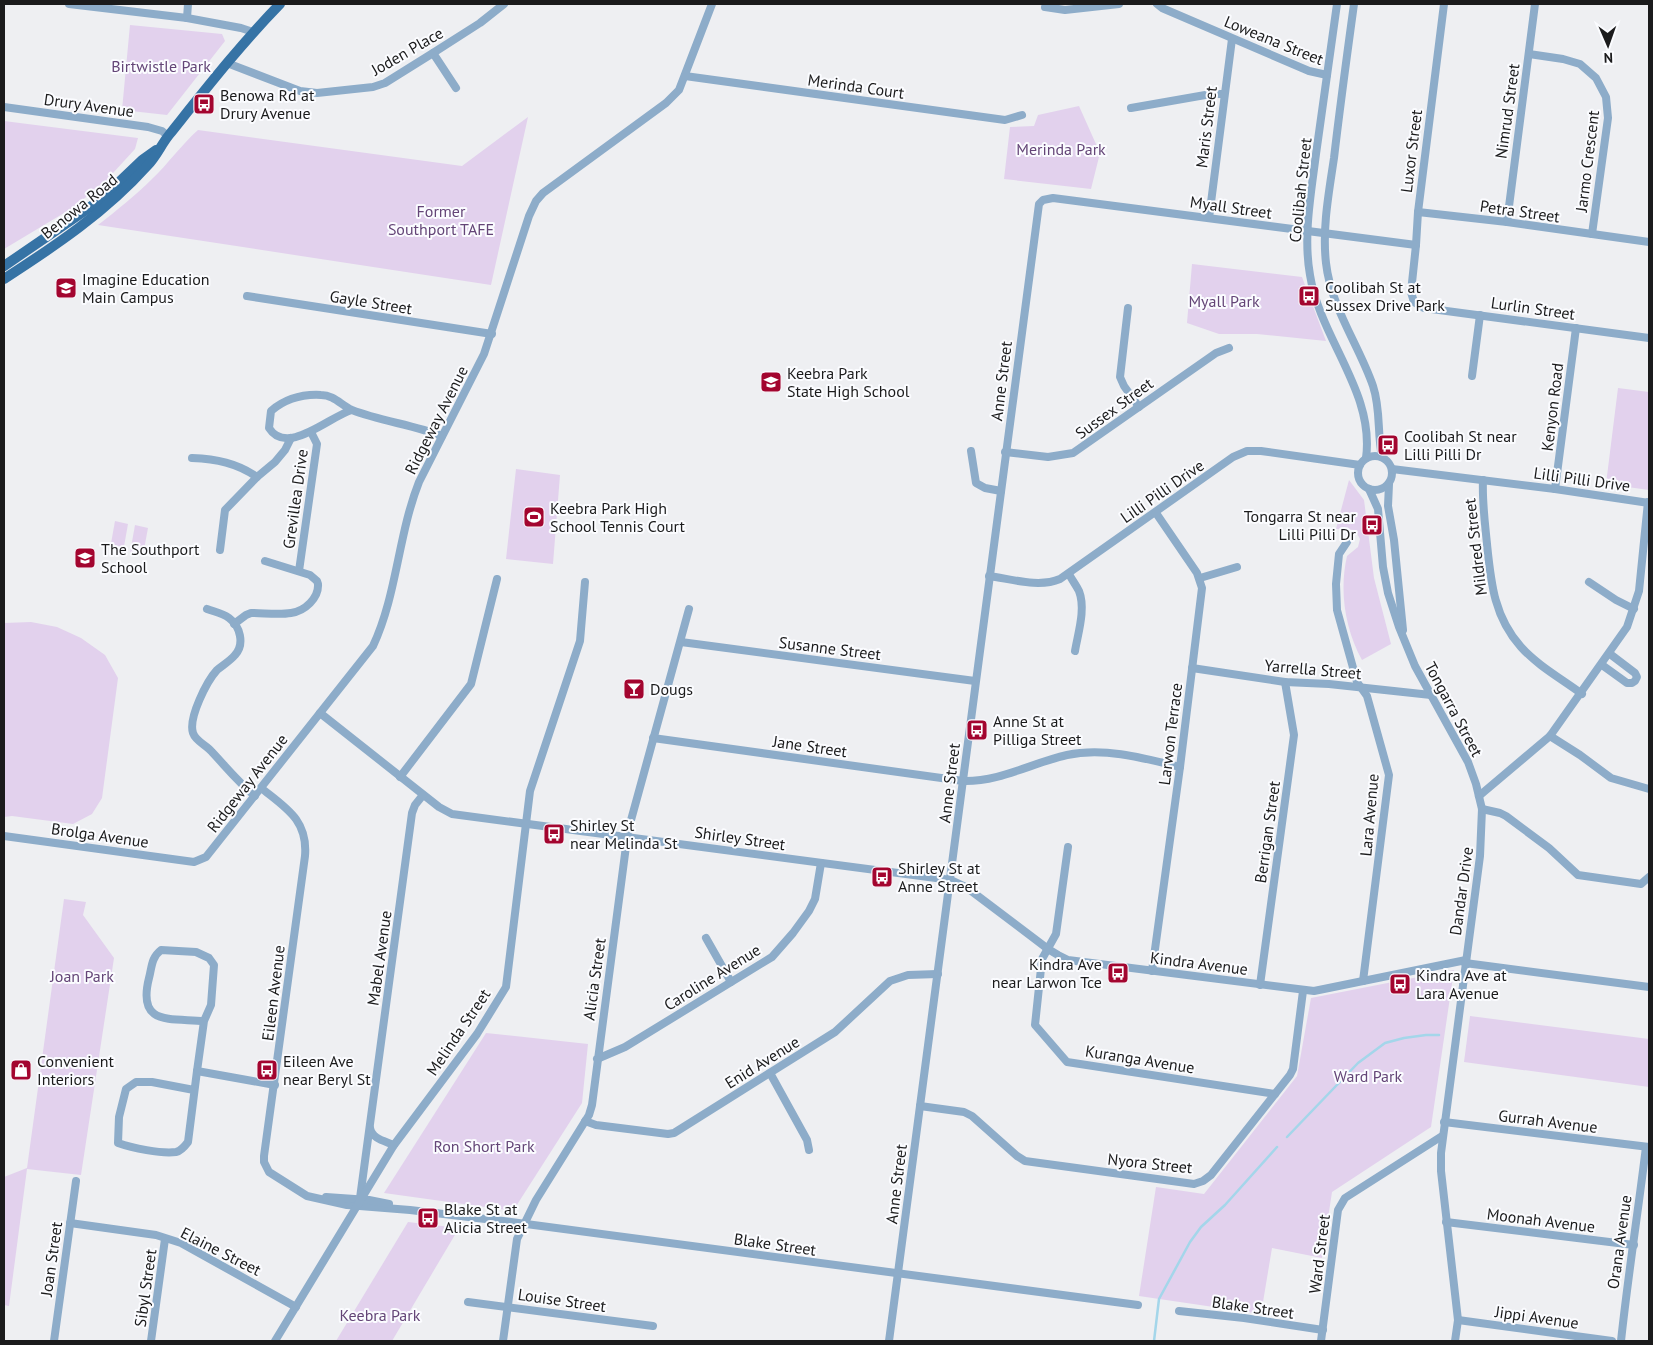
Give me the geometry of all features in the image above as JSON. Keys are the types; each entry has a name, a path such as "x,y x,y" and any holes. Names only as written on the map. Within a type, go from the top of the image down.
{"main road":[{"name":"Benowa Road","path":"4,279 43,254 100,211 149,165 165,141 253,32 280,4"},
{"name":"Benowa Road","path":"4,266 99,201 165,141"}],"street":[{"path":"69,4 100,6 186,18 242,28 253,32"},
{"path":"186,18 188,4"},
{"name":"Joden Place","path":"228,63 300,91 317,93 373,87 385,83 433,53 480,23 504,4"},
{"name":"Ridgeway Avenue","path":"194,862 206,857 361,662 377,638 389,597 411,502 419,482 484,354 529,216 536,201 543,193 666,103 679,90 712,4"},
{"path":"1045,7 1065,10 1119,4"},
{"name":"Loweana Street","path":"1157,4 1162,8 1232,39 1309,71 1327,75"},
{"name":"Coolibah Street","path":"1338,4 1327,75 1308,231 1308,262 1316,304 1359,399 1368,443 1366,458"},
{"name":"Coolibah Street","path":"1354,4 1325,233 1326,264 1337,307 1364,365 1378,404 1382,457"},
{"name":"Luxor Street","path":"1414,302 1411,292 1418,212 1444,4"},
{"name":"Nimrud Street","path":"1506,222 1535,4"},
{"name":"Maris Street","path":"1209,218 1232,39"},
{"path":"433,53 456,88"},
{"name":"Jarmo Crescent","path":"1529,54 1563,59 1580,64 1596,78 1606,96 1608,118 1592,234"},
{"name":"Merinda Court","path":"685,76 1005,120 1022,115"},
{"path":"1131,108 1211,94 1224,94"},
{"name":"Drury Avenue","path":"4,107 148,127 162,131 165,141"},
{"name":"Myall Street","path":"1043,200 1053,198 1416,245"},
{"name":"Anne Street","path":"889,1341 1037,211 1039,204 1043,200"},
{"name":"Petra Street","path":"1418,212 1649,242"},
{"name":"Gayle Street","path":"247,296 492,334"},
{"name":"Lurlin Street","path":"1414,302 1424,308 1649,338"},
{"path":"1128,308 1120,377 1139,407"},
{"path":"1472,376 1480,315"},
{"name":"Kenyon Road","path":"1556,489 1576,328"},
{"name":"Sussex Street","path":"1005,452 1048,457 1067,455 1079,450 1216,353 1229,348"},
{"path":"352,410 334,416 310,432 291,438 280,437 269,428 270,411 286,400 323,395 332,397 352,410 442,436"},
{"name":"Grevillea Drive","path":"299,571 317,444 310,432"},
{"path":"220,550 226,510 285,450 291,438"},
{"path":"971,451 976,483 985,488 1001,491"},
{"name":"Lilli Pilli Drive","path":"989,576 1039,583 1054,582 1233,457 1247,451 1260,451 1360,465"},
{"path":"1382,457 1390,464 1393,474 1389,484 1380,490 1370,489 1362,484 1359,479 1358,470 1366,458 1382,457"},
{"path":"192,458 229,462 257,477"},
{"name":"Lilli Pilli Drive","path":"1392,469 1648,502"},
{"name":"Mildred Street","path":"1483,480 1482,502 1492,586 1498,608 1516,640 1525,651 1582,694"},
{"name":"Tongarra Street","path":"1389,484 1388,506 1393,532 1403,634"},
{"name":"Tongarra Street","path":"1370,489 1378,509 1380,552 1388,593 1399,627 1415,666 1468,762 1479,796"},
{"path":"1479,796 1550,736 1582,694 1627,627 1634,609 1640,583 1648,502"},
{"path":"1156,512 1200,578 1237,567"},
{"name":"Lara Avenue","path":"1347,542 1339,554 1336,584 1337,610 1357,682 1367,696 1389,775 1363,981"},
{"name":"Grevillea Drive","path":"234,624 251,613 292,613 308,604 316,595 318,581 310,575 265,561"},
{"path":"1068,574 1079,592 1081,600 1082,610 1076,651"},
{"name":"Larwon Terrace","path":"1152,971 1202,595 1200,578"},
{"path":"400,777 471,684 496,579"},
{"name":"Melinda Street","path":"275,1341 394,1145 477,1034 506,987 525,825 535,776 580,641 585,582"},
{"path":"1589,582 1616,600 1634,609"},
{"path":"207,609 222,614 234,624 240,634 239,649 214,674 192,720 193,732 195,737 213,752 227,771 255,796"},
{"name":"Alicia Street","path":"503,1341 517,1239 536,1200 585,1121 592,1105 630,820 689,609"},
{"name":"Susanne Street","path":"681,642 975,681"},
{"path":"1602,665 1627,683 1632,684 1635,681 1635,673 1610,654"},
{"name":"Yarrella Street","path":"1192,668 1285,682 1329,684 1430,695"},
{"name":"Berrigan Street","path":"1260,985 1294,735 1285,682"},
{"name":"Shirley Street","path":"320,714 423,795 452,814 950,880"},
{"path":"1550,736 1580,754 1611,778 1649,789"},
{"name":"Jane Street","path":"653,738 963,781 998,776 1067,755 1090,752 1132,756 1180,767"},
{"name":"Eileen Avenue","path":"261,788 291,811 304,832 306,848 264,1162 269,1172 274,1176 302,1195 309,1197"},
{"name":"Mabel Avenue","path":"359,1202 412,813 415,805 423,795"},
{"name":"Dandar Drive","path":"1455,1341 1458,1320 1440,1171 1442,1136 1480,856 1482,809 1479,796"},
{"path":"1482,809 1500,812 1506,816 1549,848 1578,875 1641,884 1649,877"},
{"name":"Brolga Avenue","path":"4,836 194,862"},
{"name":"Kuranga Avenue","path":"1068,847 1056,934 1042,959 1035,1025 1067,1062 1275,1094"},
{"name":"Caroline Avenue","path":"597,1059 625,1047 772,957 809,911 815,899 821,863"},
{"name":"Kindra Avenue","path":"950,880 960,883 975,893 1048,949 1068,960 1303,991 1314,991 1465,961 1649,987"},
{"path":"706,938 731,982"},
{"path":"194,1090 152,1082 136,1082 126,1089 119,1117 118,1143 136,1149 177,1152 184,1148 188,1142 204,1021 211,1005 214,965 209,958 196,952 161,950 154,956 146,992 147,1007 152,1013 160,1017 204,1021"},
{"name":"Enid Avenue","path":"585,1121 596,1125 668,1134 674,1133 835,1032 890,981 908,975 938,974"},
{"name":"Nyora Street","path":"920,1106 964,1112 972,1116 1025,1161 1194,1184 1203,1181 1211,1175 1287,1080 1293,1069 1303,991"},
{"path":"198,1071 274,1085"},
{"path":"770,1073 807,1140 809,1150"},
{"name":"Gurrah Avenue","path":"1444,1122 1648,1147"},
{"path":"370,1128 374,1136 394,1145"},
{"name":"Ward Street","path":"1322,1341 1338,1210 1345,1198 1442,1136"},
{"name":"Orana Avenue","path":"1621,1341 1628,1275 1648,1147"},
{"name":"Joan Street","path":"54,1341 76,1181"},
{"name":"Blake Street","path":"309,1197 341,1204 359,1202 1138,1305"},
{"name":"Moonah Avenue","path":"1446,1222 1634,1245"},
{"name":"Elaine Street","path":"70,1224 156,1235 181,1243 296,1307"},
{"name":"Sibyl Street","path":"151,1341 165,1239"},
{"name":"Louise Street","path":"468,1302 653,1326"},
{"name":"Blake Street","path":"1179,1311 1244,1318 1323,1330"},
{"name":"Jippi Avenue","path":"1458,1320 1612,1341"}],"green space":[{"name":"Birtwistle Park","path":"130,25 222,34 225,41 167,115 122,110"},
{"name":"Merinda Park","path":"1079,106 1100,153 1091,189 1004,179 1010,127 1034,126 1038,115"},
{"name":"Former Southport TAFE","path":"528,117 491,285 98,225 146,185 198,130 462,166"},
{"path":"4,121 138,138 135,149 102,185 69,210 4,249"},
{"name":"Myall Park","path":"1192,264 1302,277 1326,341 1257,334 1219,334 1187,323"},
{"path":"1618,388 1649,392 1649,490 1606,484"},
{"name":"Keebra Park High School Tennis Court","path":"516,469 560,475 553,564 506,559"},
{"path":"1349,480 1364,500 1374,578 1391,644 1362,660 1351,636 1344,596 1347,556 1358,547 1360,539 1355,530 1336,529"},
{"path":"115,521 128,524 123,552 110,549"},
{"path":"135,525 148,528 143,555 130,553"},
{"path":"31,622 57,627 81,638 105,655 118,678 102,798 92,814 73,824 12,816 4,817 4,623"},
{"name":"Joan Park","path":"64,899 86,902 83,915 114,958 81,1175 27,1169 9,1306 4,1305 4,1177 27,1168"},
{"name":"Ward Park","path":"1454,970 1431,1127 1332,1192 1322,1258 1272,1248 1261,1314 1139,1296 1156,1187 1204,1194 1297,1076 1311,998"},
{"path":"1470,1016 1649,1039 1649,1087 1464,1062"},
{"name":"Ron Short Park","path":"486,1033 588,1044 582,1103 513,1211 384,1193"},
{"name":"Keebra Park","path":"408,1222 459,1228 392,1341 336,1341"}],"waterway":[{"path":"1287,1137 1358,1063 1385,1043 1404,1038 1439,1035"},
{"path":"1154,1341 1159,1299 1190,1242 1201,1227 1225,1205 1277,1147"}],"place":[{"name":"Benowa Rd at Drury Avenue","path":"204,104"},
{"name":"Imagine Education Main Campus","path":"66,288"},
{"name":"Coolibah St at Sussex Drive Park","path":"1309,296"},
{"name":"Keebra Park State High School","path":"771,382"},
{"name":"Coolibah St near Lilli Pilli Dr","path":"1388,445"},
{"name":"Keebra Park High School Tennis Court","path":"534,517"},
{"name":"Tongarra St near Lilli Pilli Dr","path":"1372,525"},
{"name":"The Southport School","path":"85,558"},
{"name":"Dougs","path":"634,689"},
{"name":"Anne St at Pilliga Street","path":"977,730"},
{"name":"Shirley St near Melinda St","path":"554,834"},
{"name":"Shirley St at Anne Street","path":"882,877"},
{"name":"Kindra Ave near Larwon Tce","path":"1118,973"},
{"name":"Kindra Ave at Lara Avenue","path":"1400,984"},
{"name":"Convenient Interiors","path":"21,1070"},
{"name":"Eileen Ave near Beryl St","path":"267,1070"},
{"name":"Blake St at Alicia Street","path":"428,1218"}]}
